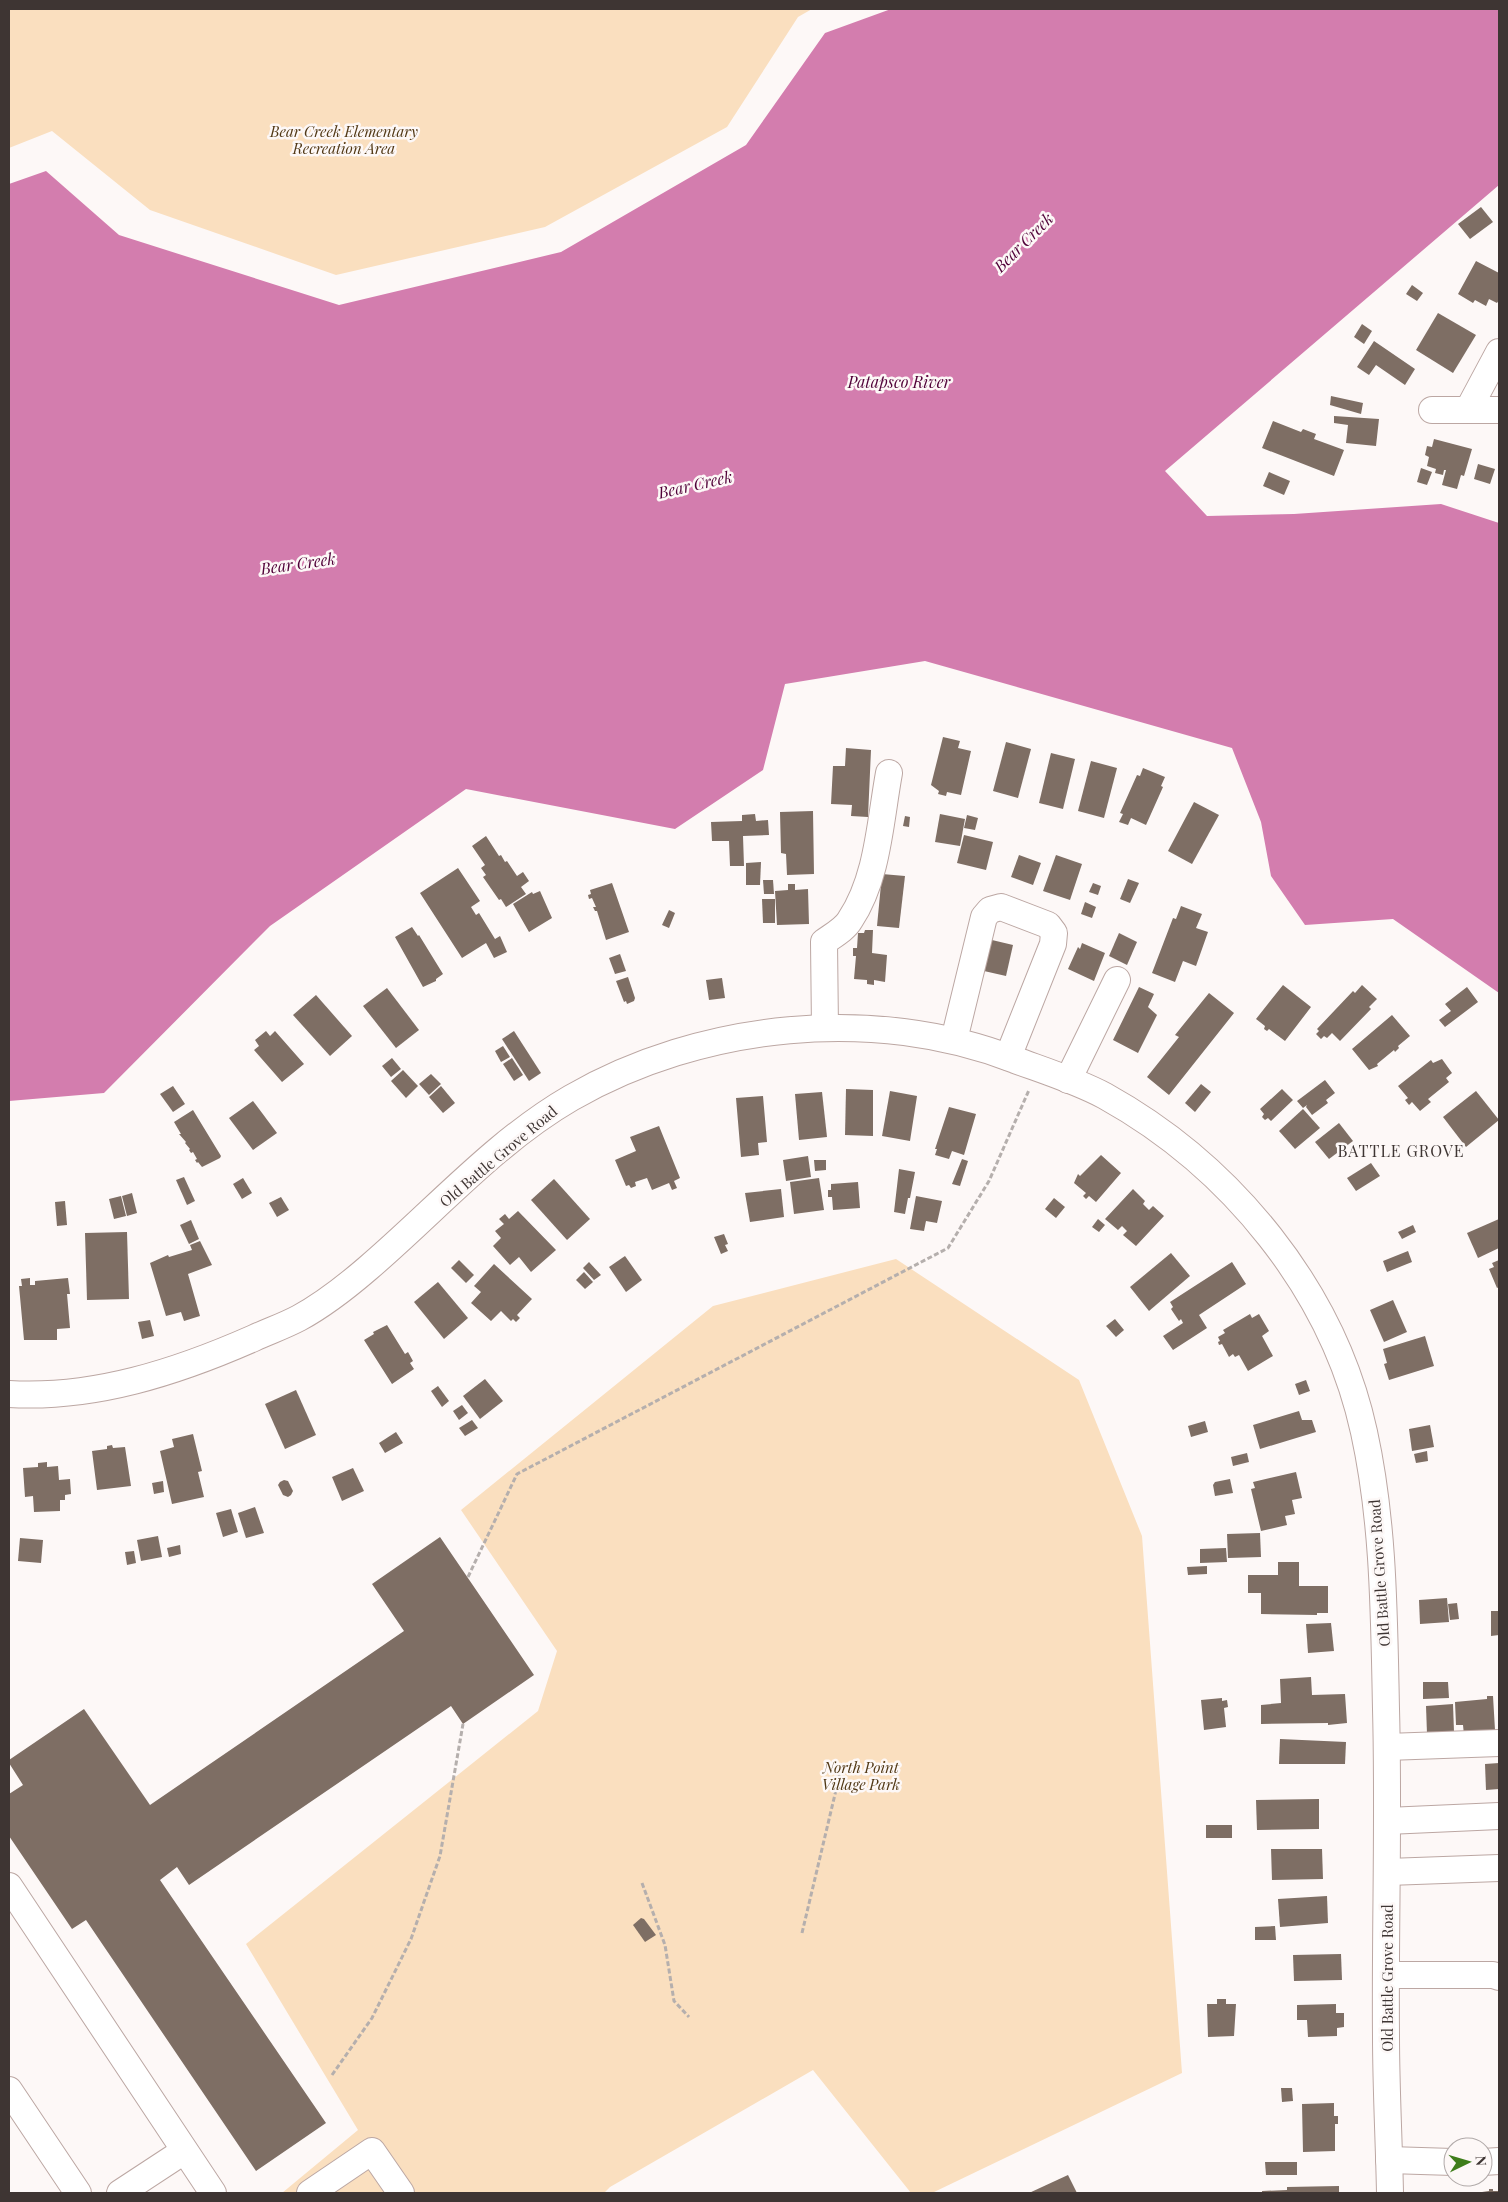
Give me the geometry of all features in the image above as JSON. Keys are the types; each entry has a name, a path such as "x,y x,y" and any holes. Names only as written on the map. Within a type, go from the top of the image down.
{"street":[{"path":"1468,410 1499,352"},
{"path":"1432,410 1499,410"},
{"path":"825,1028 824,942 850,922 863,894 873,867 889,773"},
{"path":"954,1040 984,917 990,910 1001,907 1048,925 1054,933 1053,944 1008,1057"},
{"path":"1068,1080 1117,980"},
{"name":"Old Battle Grove Road","path":"9,1394 46,1395 152,1377 229,1349 287,1324 308,1312 364,1272 494,1155 544,1116 579,1093 652,1060 693,1048 757,1036 825,1028 866,1028 954,1040 1008,1057 1099,1093 1148,1124 1218,1180 1258,1222 1291,1264 1328,1328 1351,1387 1363,1426 1379,1525 1388,1747 1386,2040 1390,2193"},
{"path":"1388,1747 1499,1743"},
{"path":"1387,1821 1499,1816"},
{"path":"1388,1872 1499,1868"},
{"path":"12,1898 213,2193"},
{"path":"1386,1975 1493,1975 1499,1977"},
{"path":"9,2090 78,2193"},
{"path":"120,2193 184,2151"},
{"path":"310,2193 372,2151 400,2193"},
{"path":"1389,2160 1443,2162"}],"path":[{"path":"468,1577 517,1474 948,1248 989,1181 1038,1069"},
{"path":"332,2075 372,2018 411,1939 440,1856 463,1724"},
{"path":"802,1933 840,1769"},
{"path":"642,1883 665,1945 674,2001 689,2017"}],"green space":[{"name":"Bear Creek Elementary Recreation Area","path":"9,9 812,9 798,17 727,127 545,227 336,275 150,210 52,131 9,148"},
{"name":"North Point Village Park","path":"896,1259 1079,1380 1142,1536 1182,2073 932,2193 911,2193 813,2070 610,2187 604,2193 282,2193 358,2130 246,1944 538,1711 557,1651 461,1510 713,1306"}],"water":[{"name":"Patapsco River","path":"891,9 1499,9 1499,185 1165,471 1207,516 1294,514 1441,504 1499,523 1499,993 1393,919 1305,925 1271,876 1261,822 1232,748 925,661 785,684 763,770 675,829 466,789 270,926 104,1093 9,1101 9,184 46,171 119,235 339,305 561,252 746,145 825,33"}],"building":[{"path":"1481,207 1493,222 1470,239 1458,224"},
{"path":"1476,261 1499,273 1499,300 1497,303 1489,299 1486,306 1475,300 1473,303 1458,294"},
{"path":"1412,285 1423,293 1417,301 1406,294"},
{"path":"1438,313 1476,335 1453,373 1416,350"},
{"path":"1362,324 1372,331 1364,344 1354,337"},
{"path":"1374,341 1415,369 1405,385 1376,365 1369,375 1357,367"},
{"path":"1331,396 1363,403 1361,414 1330,405"},
{"path":"1334,416 1379,419 1376,446 1346,443 1348,425 1334,423"},
{"path":"1273,421 1301,432 1303,429 1316,434 1314,439 1344,450 1334,476 1262,448"},
{"path":"1434,439 1472,449 1464,476 1461,475 1457,489 1442,485 1446,470 1444,470 1443,475 1435,473 1436,469 1427,466 1429,457 1425,455 1427,446 1432,447"},
{"path":"1478,464 1495,469 1490,484 1474,479"},
{"path":"1421,468 1432,472 1427,485 1417,482"},
{"path":"1269,472 1290,481 1284,495 1263,486"},
{"path":"943,737 960,741 958,748 971,751 961,795 947,792 946,796 938,794 939,791 931,785"},
{"path":"1006,742 1031,749 1018,798 993,791"},
{"path":"846,748 871,750 868,817 851,816 852,805 831,804 833,766 845,766"},
{"path":"1051,753 1075,759 1063,809 1039,803"},
{"path":"1091,761 1117,768 1104,818 1078,811"},
{"path":"1143,768 1165,777 1161,786 1163,787 1146,825 1131,818 1128,825 1119,822 1123,814 1120,813 1137,775 1140,776"},
{"path":"1194,802 1219,815 1192,864 1168,851"},
{"path":"813,811 814,874 787,875 786,854 781,853 780,812"},
{"path":"755,814 756,821 768,820 769,835 743,836 744,866 730,866 729,841 712,841 711,822 742,821 742,815"},
{"path":"940,814 965,819 960,846 935,842"},
{"path":"967,815 978,818 975,830 964,828"},
{"path":"905,816 910,817 909,827 903,826"},
{"path":"964,835 993,842 986,870 957,863"},
{"path":"486,836 499,856 501,855 505,862 507,861 517,876 523,872 529,881 521,887 526,894 506,907 483,877 486,875 481,868 485,865 472,846"},
{"path":"1019,855 1041,863 1033,885 1011,877"},
{"path":"1056,855 1082,864 1070,900 1043,891"},
{"path":"761,862 760,885 746,885 746,863"},
{"path":"458,868 480,901 471,907 476,915 479,913 495,939 500,936 507,952 494,958 486,943 462,958 420,893"},
{"path":"882,874 905,876 899,928 877,926"},
{"path":"1128,879 1139,883 1130,903 1120,899"},
{"path":"763,880 773,880 774,894 764,894"},
{"path":"612,883 629,932 606,940 597,911 593,907 596,907 592,898 589,899 588,895 591,894 590,890"},
{"path":"1093,883 1101,886 1098,895 1089,892"},
{"path":"788,884 795,884 795,890 808,889 809,924 777,925 775,891 788,890"},
{"path":"540,891 552,918 529,932 513,904 532,892 533,894"},
{"path":"762,899 775,899 775,923 763,923"},
{"path":"1085,902 1096,907 1092,918 1081,914"},
{"path":"1181,906 1202,914 1196,928 1208,932 1196,966 1183,961 1175,982 1152,973 1173,918 1176,919"},
{"path":"669,910 675,913 669,928 662,925"},
{"path":"412,927 443,974 436,981 423,987 395,937"},
{"path":"865,930 873,930 872,953 887,955 885,982 874,980 874,985 867,984 867,980 854,979 856,956 853,956 853,948 857,948 858,933 864,933"},
{"path":"1119,933 1137,942 1127,965 1109,956"},
{"path":"992,940 1013,945 1006,976 984,971"},
{"path":"1082,943 1105,953 1094,981 1068,969 1078,947 1080,949"},
{"path":"620,954 626,971 615,974 609,958"},
{"path":"628,977 635,998 634,1001 627,1004 626,1001 624,1002 616,981"},
{"path":"722,978 725,998 709,1000 706,980"},
{"path":"1283,985 1311,1007 1285,1041 1269,1029 1267,1031 1264,1029 1265,1026 1256,1019"},
{"path":"1362,985 1377,999 1369,1007 1371,1009 1340,1041 1332,1033 1327,1038 1324,1036 1321,1039 1316,1034 1319,1031 1317,1029 1353,991 1355,993"},
{"path":"1139,987 1154,994 1148,1007 1157,1015 1138,1053 1113,1040"},
{"path":"1467,987 1478,1002 1445,1027 1439,1020 1451,1011 1445,1004"},
{"path":"387,988 419,1030 396,1048 363,1006"},
{"path":"1209,993 1234,1013 1169,1095 1147,1077 1179,1037 1175,1035"},
{"path":"316,995 352,1036 330,1056 293,1015"},
{"path":"1392,1015 1410,1036 1398,1046 1399,1048 1395,1052 1394,1050 1377,1064 1378,1066 1369,1070 1352,1049"},
{"path":"266,1031 270,1036 275,1031 304,1064 282,1082 254,1050 259,1046 255,1040"},
{"path":"514,1031 541,1073 529,1081 502,1039"},
{"path":"503,1046 510,1057 501,1062 495,1051"},
{"path":"392,1058 401,1069 391,1077 382,1066"},
{"path":"512,1058 523,1075 514,1081 503,1064"},
{"path":"1442,1059 1452,1073 1446,1078 1449,1082 1428,1099 1431,1102 1420,1111 1412,1102 1409,1105 1405,1100 1408,1098 1398,1086 1431,1060 1433,1063"},
{"path":"403,1070 418,1086 406,1098 391,1081"},
{"path":"431,1074 441,1084 429,1095 419,1084"},
{"path":"1325,1080 1335,1093 1326,1100 1328,1103 1312,1115 1306,1107 1307,1105 1303,1108 1297,1101"},
{"path":"1201,1084 1211,1092 1195,1112 1185,1103"},
{"path":"173,1086 185,1104 173,1112 160,1094"},
{"path":"441,1086 455,1103 443,1113 429,1097"},
{"path":"846,1089 873,1090 873,1136 845,1135"},
{"path":"1282,1089 1293,1100 1271,1121 1268,1118 1265,1120 1262,1117 1264,1114 1260,1109"},
{"path":"890,1091 917,1096 910,1141 882,1136"},
{"path":"1476,1091 1499,1120 1466,1147 1443,1117"},
{"path":"822,1092 827,1137 799,1140 795,1094"},
{"path":"763,1096 767,1142 758,1143 759,1155 741,1157 736,1098"},
{"path":"253,1101 277,1133 253,1150 229,1118"},
{"path":"949,1107 976,1114 964,1155 952,1151 949,1159 935,1155 937,1149 935,1149"},
{"path":"1303,1109 1320,1128 1295,1149 1279,1131"},
{"path":"193,1110 221,1156 202,1167 195,1160 197,1159 179,1134 181,1134 174,1122"},
{"path":"1339,1123 1353,1141 1329,1159 1315,1142"},
{"path":"659,1126 680,1178 674,1181 677,1188 672,1190 669,1183 652,1190 647,1178 635,1182 636,1186 631,1188 629,1185 626,1186 615,1160 636,1151 630,1137"},
{"path":"1101,1155 1121,1173 1096,1202 1089,1196 1086,1199 1083,1196 1086,1193 1074,1183 1078,1174 1080,1176"},
{"path":"808,1156 811,1177 786,1181 783,1160"},
{"path":"962,1159 968,1161 960,1186 952,1184"},
{"path":"814,1160 826,1160 826,1170 815,1171"},
{"path":"1371,1163 1380,1176 1356,1191 1347,1178"},
{"path":"899,1169 915,1172 905,1214 894,1212"},
{"path":"184,1177 195,1201 187,1205 176,1180"},
{"path":"243,1178 252,1193 242,1199 233,1184"},
{"path":"819,1178 824,1210 794,1214 790,1182"},
{"path":"554,1179 590,1219 567,1240 531,1200"},
{"path":"858,1182 860,1208 833,1210 832,1197 828,1197 828,1190 831,1190 831,1184"},
{"path":"781,1189 784,1217 750,1222 745,1193"},
{"path":"1133,1189 1145,1201 1143,1204 1149,1210 1153,1206 1164,1216 1136,1246 1123,1235 1127,1231 1122,1226 1118,1230 1105,1219"},
{"path":"132,1193 137,1213 127,1216 122,1196"},
{"path":"121,1196 126,1216 114,1219 109,1199"},
{"path":"916,1196 942,1201 937,1223 926,1221 924,1231 910,1229"},
{"path":"281,1197 289,1210 277,1217 269,1203"},
{"path":"1054,1198 1065,1207 1056,1218 1045,1209"},
{"path":"65,1201 67,1225 57,1226 55,1202"},
{"path":"518,1211 556,1250 531,1272 519,1257 510,1265 493,1246 501,1238 495,1231 504,1224 499,1219 505,1214 509,1219"},
{"path":"1098,1219 1105,1225 1099,1232 1092,1227"},
{"path":"1499,1219 1499,1248 1478,1258 1467,1233"},
{"path":"191,1220 199,1239 189,1244 180,1225"},
{"path":"1413,1225 1416,1232 1402,1239 1398,1232"},
{"path":"127,1232 129,1299 87,1300 85,1233"},
{"path":"724,1234 728,1244 725,1245 728,1251 721,1254 714,1237"},
{"path":"200,1241 212,1265 188,1274 200,1316 184,1321 181,1312 166,1316 150,1263 168,1255 169,1257 192,1250 190,1245"},
{"path":"1408,1251 1412,1262 1387,1272 1383,1261"},
{"path":"1171,1253 1190,1276 1149,1311 1130,1287"},
{"path":"625,1256 642,1280 626,1292 609,1267"},
{"path":"459,1260 474,1275 466,1283 451,1268"},
{"path":"1499,1260 1499,1287 1497,1288 1489,1269 1494,1267 1492,1263"},
{"path":"589,1262 601,1275 594,1280 583,1268"},
{"path":"1232,1262 1246,1284 1199,1315 1207,1328 1173,1350 1163,1336 1183,1323 1181,1319 1179,1321 1171,1309 1173,1307 1170,1302"},
{"path":"494,1264 532,1299 517,1315 520,1318 516,1322 513,1319 511,1321 501,1311 491,1321 471,1303 481,1292 474,1286"},
{"path":"584,1272 593,1282 585,1289 576,1280"},
{"path":"30,1278 30,1285 35,1285 35,1281 68,1278 70,1294 67,1294 70,1328 57,1329 57,1340 24,1340 19,1286 22,1286 21,1279"},
{"path":"438,1282 468,1318 444,1339 414,1302"},
{"path":"1393,1300 1407,1332 1384,1342 1370,1310"},
{"path":"1250,1314 1252,1318 1259,1314 1269,1331 1262,1336 1273,1356 1248,1371 1239,1355 1235,1357 1233,1354 1229,1357 1222,1344 1219,1345 1218,1337 1225,1333 1223,1330"},
{"path":"1115,1319 1124,1330 1116,1337 1106,1326"},
{"path":"150,1320 154,1336 142,1339 138,1322"},
{"path":"387,1325 405,1354 408,1352 413,1361 410,1363 414,1369 392,1384 364,1340 374,1334 373,1332"},
{"path":"1425,1336 1434,1366 1389,1380 1384,1364 1387,1363 1383,1349"},
{"path":"485,1379 503,1401 480,1419 463,1396"},
{"path":"1306,1380 1310,1391 1299,1395 1295,1384"},
{"path":"438,1386 449,1401 442,1407 431,1391"},
{"path":"296,1390 316,1435 285,1449 265,1404"},
{"path":"462,1405 468,1413 459,1420 453,1411"},
{"path":"1299,1411 1302,1420 1312,1420 1316,1432 1260,1449 1253,1425"},
{"path":"472,1420 478,1428 465,1436 459,1428"},
{"path":"1205,1421 1208,1432 1191,1437 1188,1426"},
{"path":"1430,1425 1434,1447 1412,1451 1409,1429"},
{"path":"396,1432 403,1443 385,1453 379,1443"},
{"path":"193,1434 202,1471 198,1472 204,1497 172,1504 160,1451 174,1447 172,1439"},
{"path":"112,1445 113,1448 125,1447 131,1486 97,1490 92,1451 107,1449 107,1446"},
{"path":"1427,1451 1428,1461 1416,1463 1414,1454"},
{"path":"1247,1453 1249,1462 1233,1466 1231,1457"},
{"path":"47,1462 47,1467 58,1466 59,1480 70,1479 71,1494 65,1495 65,1500 60,1500 60,1511 34,1512 33,1496 25,1497 23,1468 38,1467 38,1463"},
{"path":"353,1468 364,1491 342,1501 332,1477"},
{"path":"1296,1472 1302,1498 1292,1500 1295,1514 1285,1516 1287,1525 1261,1531 1251,1489 1255,1488 1253,1482"},
{"path":"1230,1479 1233,1493 1215,1496 1213,1485 1215,1482"},
{"path":"284,1480 288,1481 293,1491 288,1497 283,1495 278,1485"},
{"path":"163,1481 164,1492 154,1494 152,1483"},
{"path":"255,1507 264,1533 246,1538 238,1513"},
{"path":"231,1509 238,1532 223,1537 216,1513"},
{"path":"1260,1533 1261,1557 1228,1558 1227,1534"},
{"path":"158,1536 162,1557 141,1561 137,1540"},
{"path":"440,1537 534,1675 463,1724 451,1706 189,1885 177,1867 160,1880 326,2123 256,2171 86,1920 72,1929 9,1836 9,1794 23,1785 9,1760 84,1709 150,1805 404,1631 372,1584"},
{"path":"20,1538 43,1540 41,1563 18,1561"},
{"path":"180,1545 181,1554 169,1557 167,1548"},
{"path":"1226,1548 1227,1562 1200,1563 1200,1549"},
{"path":"134,1551 136,1563 127,1565 125,1552"},
{"path":"1278,1562 1299,1562 1299,1586 1328,1586 1328,1613 1317,1613 1317,1615 1261,1614 1261,1593 1248,1593 1248,1575 1278,1575"},
{"path":"1207,1566 1207,1574 1188,1575 1187,1567"},
{"path":"1447,1598 1449,1622 1420,1624 1419,1600"},
{"path":"1457,1603 1459,1619 1450,1620 1448,1604"},
{"path":"1491,1611 1499,1611 1499,1635 1491,1636"},
{"path":"1331,1623 1334,1651 1308,1653 1306,1624"},
{"path":"1311,1677 1312,1695 1345,1694 1347,1723 1328,1725 1328,1723 1261,1724 1261,1705 1281,1703 1280,1679"},
{"path":"1423,1682 1448,1682 1449,1698 1423,1699"},
{"path":"1487,1696 1493,1696 1495,1730 1464,1735 1463,1725 1456,1725 1455,1702 1487,1699"},
{"path":"1222,1698 1222,1701 1227,1700 1228,1707 1224,1708 1226,1727 1204,1730 1201,1700"},
{"path":"1453,1704 1454,1732 1427,1734 1426,1706"},
{"path":"1280,1739 1346,1742 1345,1764 1279,1764"},
{"path":"1499,1763 1499,1789 1486,1790 1485,1764"},
{"path":"1319,1799 1319,1829 1257,1830 1256,1800"},
{"path":"1206,1825 1232,1825 1232,1838 1206,1838"},
{"path":"1271,1849 1322,1849 1323,1879 1272,1880"},
{"path":"1327,1896 1328,1923 1280,1927 1278,1899"},
{"path":"641,1918 644,1919 656,1935 645,1942 633,1925"},
{"path":"1275,1926 1276,1940 1255,1940 1255,1927"},
{"path":"1341,1954 1342,1980 1294,1981 1293,1955"},
{"path":"1217,1999 1226,1999 1226,2004 1236,2004 1234,2036 1208,2037 1207,2004 1217,2004"},
{"path":"1336,2004 1336,2013 1344,2013 1344,2027 1337,2028 1337,2036 1308,2037 1307,2020 1297,2020 1297,2005"},
{"path":"1281,2088 1292,2088 1293,2101 1282,2102"},
{"path":"1334,2103 1334,2116 1338,2116 1338,2124 1335,2124 1335,2151 1303,2152 1302,2104"},
{"path":"1265,2162 1297,2162 1297,2175 1266,2175"},
{"path":"1068,2175 1077,2193 1029,2193"},
{"path":"1339,2186 1339,2193 1262,2193 1262,2191 1287,2190 1287,2187"},
{"path":"1489,2189 1499,2191 1499,2193 1482,2193 1489,2191"}],"district":[{"name":"BATTLE GROVE","path":"1401,1150"}],"water label":[{"name":"Bear Creek","path":"1023,242"},
{"name":"Bear Creek","path":"695,484"},
{"name":"Bear Creek","path":"298,563"}]}
